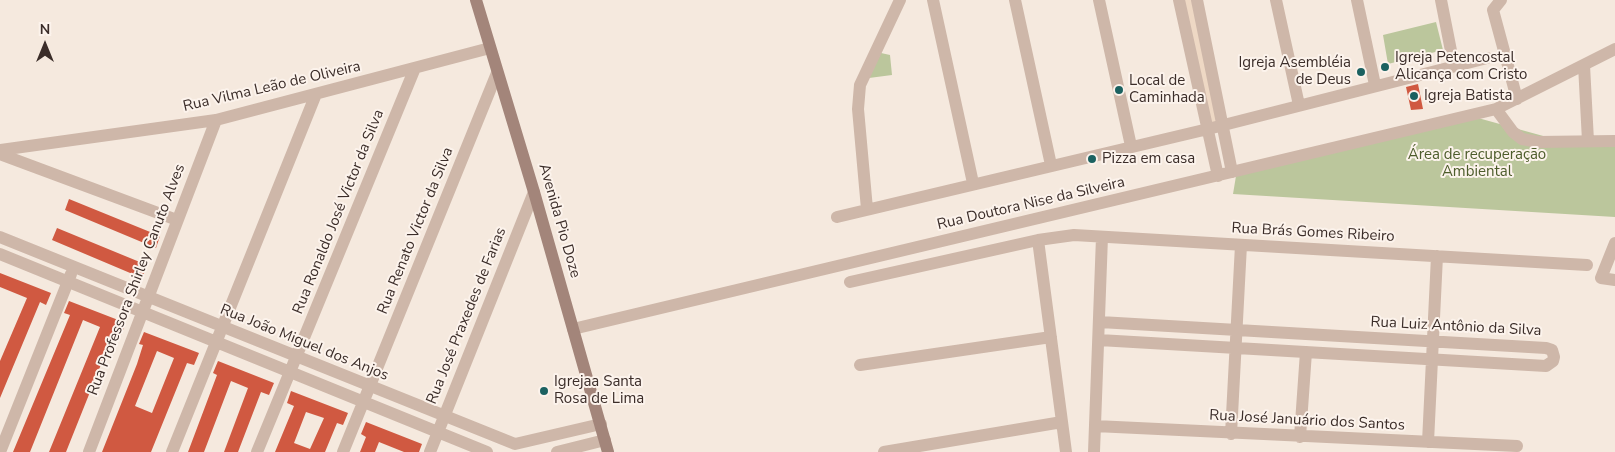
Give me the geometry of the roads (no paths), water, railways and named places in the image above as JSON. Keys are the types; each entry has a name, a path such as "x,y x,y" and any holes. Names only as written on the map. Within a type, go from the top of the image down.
{"street":[{"name":"Avenida Pio Doze","path":"476,0 534,192 607,446"},
{"path":"867,209 858,109 860,85 900,0"},
{"path":"933,0 973,183"},
{"path":"1016,0 1051,165"},
{"path":"1099,0 1131,146"},
{"path":"1180,0 1218,176"},
{"path":"1197,0 1232,172"},
{"path":"1276,0 1298,105"},
{"path":"1357,0 1375,85"},
{"path":"1440,0 1454,66"},
{"path":"1501,0 1493,10 1517,99"},
{"name":"Rua Vilma Leão de Oliveira","path":"0,152 216,120 490,48"},
{"name":"Rua Doutora Nise da Silveira","path":"573,329 1496,109 1615,49"},
{"path":"837,216 1208,129 1375,85 1488,58"},
{"path":"1584,64 1588,141"},
{"name":"Rua Ronaldo José Victor da Silva","path":"257,452 415,68"},
{"name":"Rua Renato Victor da Silva","path":"344,452 497,73"},
{"path":"172,452 316,94"},
{"path":"1496,109 1513,132 1522,139 1538,142 1615,141"},
{"name":"Rua Professora Shirley Canuto Alves","path":"89,452 216,120"},
{"path":"0,152 177,220"},
{"name":"Rua José Praxedes de Farias","path":"430,452 534,192"},
{"name":"Rua Brás Gomes Ribeiro","path":"850,282 1038,240 1074,235 1587,265"},
{"name":"Rua João Miguel dos Anjos","path":"0,237 222,328 297,356 514,448 601,424"},
{"path":"1094,452 1102,237"},
{"path":"1038,240 1066,452"},
{"path":"1615,243 1601,278 1615,280"},
{"path":"1231,434 1241,245"},
{"path":"0,254 486,452"},
{"path":"1428,442 1437,256"},
{"path":"0,452 74,267"},
{"name":"Rua Luiz Antônio da Silva","path":"1099,340 1235,346 1546,366 1553,361 1554,357 1552,350 1546,348 1432,343 1236,329 1100,322"},
{"path":"860,365 1050,337"},
{"path":"1300,437 1306,352"},
{"path":"884,452 1062,422"},
{"name":"Rua José Januário dos Santos","path":"1095,426 1231,434 1517,446"},
{"path":"557,452 607,446"}],"place":[{"name":"Igreja Petencostal Alicança com Cristo","path":"1385,67"},
{"name":"Igreja Asembléia de Deus","path":"1361,72"},
{"name":"Local de Caminhada","path":"1119,90"},
{"name":"Igreja Batista","path":"1414,96"},
{"name":"Pizza em casa","path":"1092,159"},
{"name":"Igrejaa Santa Rosa de Lima","path":"544,391"}],"park label":[{"name":"Área de recuperação Ambiental","path":"1477,164"}]}
